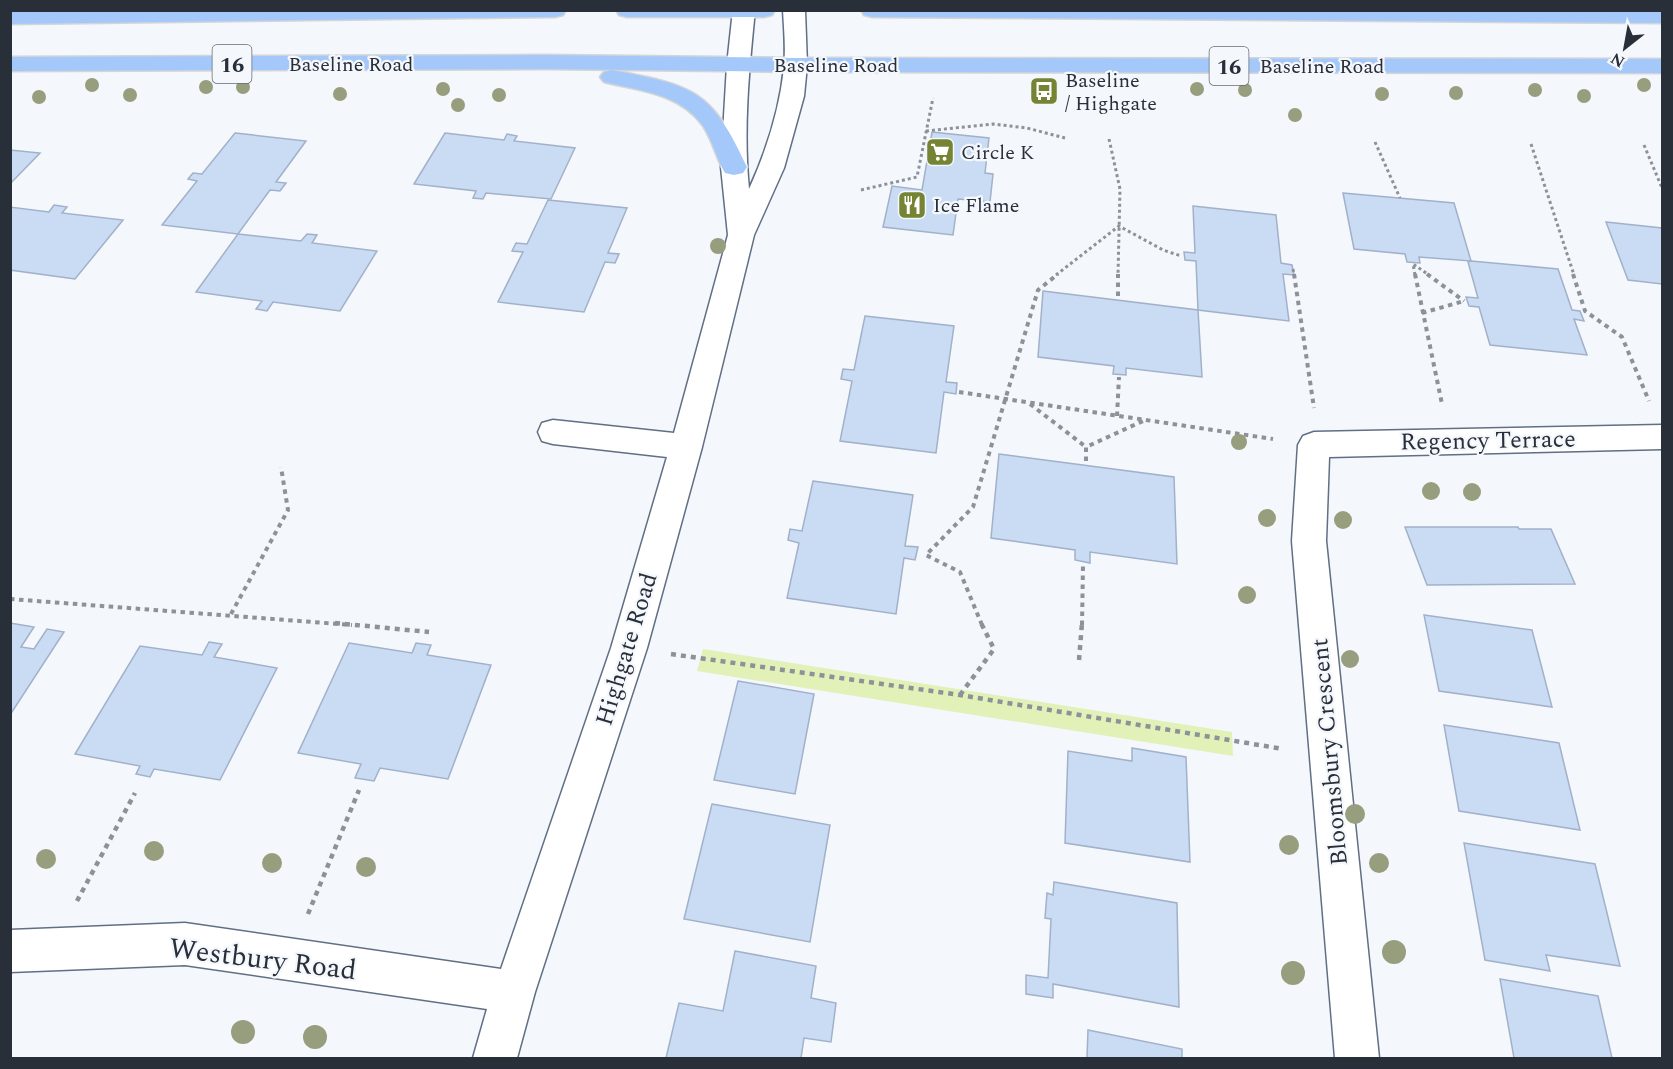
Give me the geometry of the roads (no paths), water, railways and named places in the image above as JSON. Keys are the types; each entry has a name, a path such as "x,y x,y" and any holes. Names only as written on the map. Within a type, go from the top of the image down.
{"main road":[{"name":"16","path":"10,17 555,10"},
{"path":"627,10 751,11"},
{"name":"16","path":"872,10 1662,17"},
{"path":"546,62 671,90 690,98 712,122 734,166"},
{"name":"Baseline Road","path":"10,64 546,62 738,65 1662,66"}],"street":[{"name":"Highgate Road","path":"495,1059 514,992 629,648 686,447 741,235 771,168 792,96 796,65 794,10"},
{"name":"Highgate Road","path":"741,235 734,166 738,65 751,11"},
{"path":"553,432 686,447"},
{"name":"Regency Terrace","path":"1314,446 1452,440 1662,437"},
{"name":"Bloomsbury Crescent","path":"1314,446 1310,541 1357,1059"},
{"name":"Westbury Road","path":"10,951 185,944 514,992"}],"place":[{"name":"Baseline / Highgate","path":"1044,91"},
{"name":"Circle K","path":"940,152"},
{"name":"Ice Flame","path":"912,205"}]}
